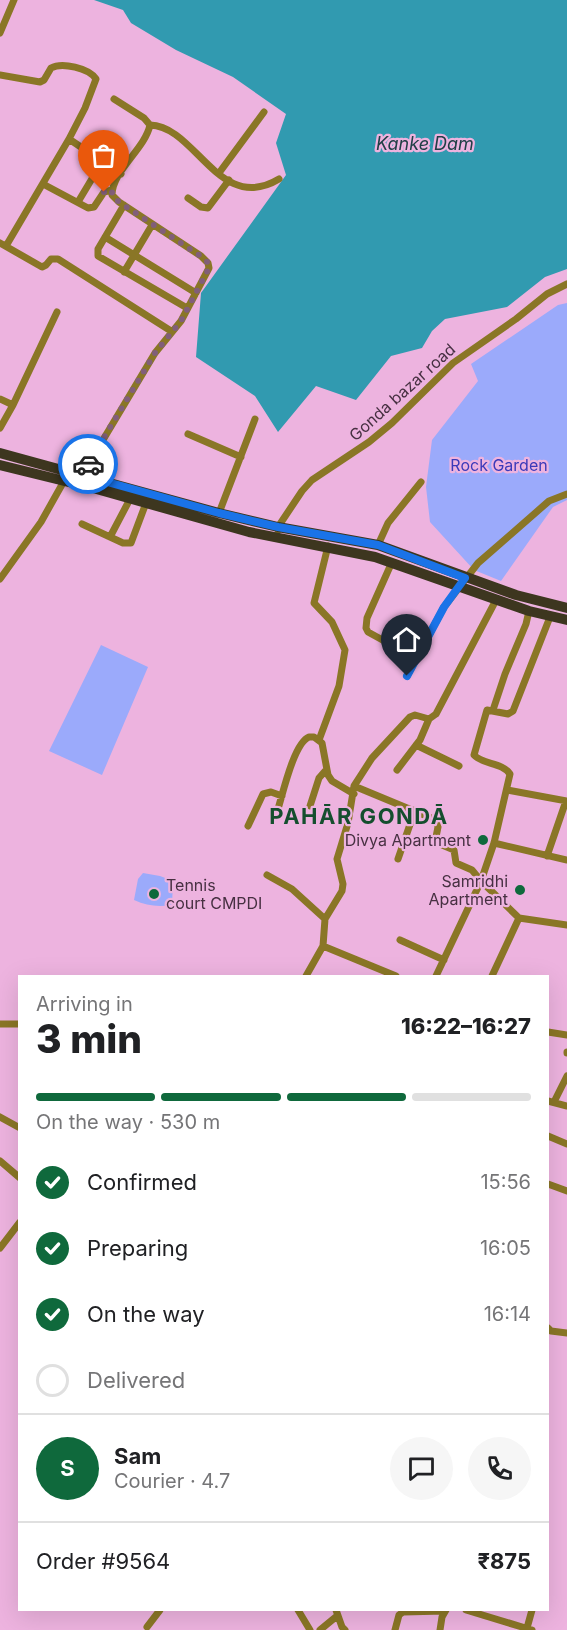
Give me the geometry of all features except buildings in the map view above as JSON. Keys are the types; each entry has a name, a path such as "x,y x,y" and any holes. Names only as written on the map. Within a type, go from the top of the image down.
{"main road":[{"path":"0,453 219,513 328,546 567,608"},
{"path":"0,465 249,532 278,532 378,545 462,582 496,600 567,620"}],"street":[{"path":"0,30 14,0"},
{"path":"0,75 40,82 44,80 51,68 60,65 94,75 95,84 69,139 43,184 3,244 42,267 46,266 51,259 58,259 171,331"},
{"path":"114,99 144,118 150,125 164,127 171,131 198,157 236,185 254,189 266,187 279,179"},
{"path":"219,173 264,112"},
{"path":"43,184 91,208 104,192 112,190 150,125"},
{"path":"69,139 121,174"},
{"path":"78,202 102,162"},
{"path":"188,198 201,207 208,208 229,180"},
{"path":"82,475 141,375 171,331 181,321 207,274 208,263 201,256 124,206 115,198 112,190"},
{"path":"124,206 98,249 98,256 187,308"},
{"path":"124,272 152,225"},
{"path":"105,237 195,293"},
{"name":"Gonda bazar road","path":"278,532 302,491 312,480 377,436 406,411 453,363 547,294 567,284"},
{"path":"0,428 57,312"},
{"path":"0,399 13,405"},
{"path":"219,513 255,419"},
{"path":"188,434 241,457"},
{"path":"0,579 41,522 64,481"},
{"path":"378,545 388,523 421,482"},
{"path":"407,676 444,607 478,563 549,501 567,494"},
{"path":"110,537 130,499"},
{"path":"82,524 123,543 131,543 146,503"},
{"path":"319,740 339,686 345,650 332,622 314,603 328,546"},
{"path":"392,562 367,618 366,628 368,632 417,659"},
{"path":"397,770 417,745 429,719 436,714 496,600"},
{"path":"493,710 529,611"},
{"path":"436,975 481,881 494,843 507,790 509,771 477,759 474,755 485,712 493,710 508,714 513,711 550,617"},
{"path":"307,975 323,946 325,919 342,891 343,884 337,859 348,824 354,790 372,758 410,717 415,715 429,719"},
{"path":"278,809 301,743 309,737 319,740 324,748 326,770 332,781 415,810 436,820 438,827 435,842 454,850 456,863 472,870 519,918 567,926"},
{"path":"417,745 459,766"},
{"path":"310,806 321,774 326,770"},
{"path":"507,790 566,801 548,856"},
{"path":"248,826 263,794 271,792 282,796"},
{"path":"398,859 415,810"},
{"path":"494,843 567,860"},
{"path":"267,875 292,889 325,919"},
{"path":"492,975 519,918"},
{"path":"400,940 444,960"},
{"path":"323,946 391,975"},
{"path":"0,1024 18,1024"},
{"path":"549,1032 567,1035"},
{"path":"567,1076 551,1101 567,1106"},
{"path":"0,1117 18,1127"},
{"path":"549,1136 567,1144"},
{"path":"0,1161 18,1175"},
{"path":"549,1184 567,1191"},
{"path":"0,1248 18,1225"},
{"path":"549,1329 567,1333"},
{"path":"147,1627 159,1611"},
{"path":"299,1611 310,1630"},
{"path":"395,1630 397,1621 403,1612 424,1611"},
{"path":"440,1630 445,1611"},
{"path":"470,1611 507,1626 529,1629 532,1611"},
{"path":"320,1630 336,1613 345,1630"}],"green space":[{"name":"Rock Garden","path":"567,303 567,500 553,507 501,581 474,570 430,522 426,487 432,440 478,381 471,364 558,305"},
{"path":"101,645 148,667 102,775 49,751"},
{"name":"Tennis court CMPDI","path":"143,873 173,881 172,905 153,906 134,900 138,879"}],"water":[{"name":"Kanke Dam","path":"94,0 567,0 567,269 545,277 507,307 445,319 432,331 422,348 391,356 356,400 316,386 278,432 255,396 196,357 201,293 286,175 276,143 286,114 233,77 176,50 131,23 123,10"}],"way so far":[{"path":"88,464 155,353 181,321 209,268 208,263 201,256 119,202 112,195 112,190 104,192"}],"place":[{"name":"Divya Apartment","path":"483,840"},
{"name":"Samridhi Apartment","path":"520,890"},
{"name":"Tennis court CMPDI","path":"154,894"}],"district":[{"name":"PAHĀR GONDĀ","path":"359,816"}],"route":[{"path":"88,464 82,475 278,527 378,545 465,578 444,607 407,676"}]}
